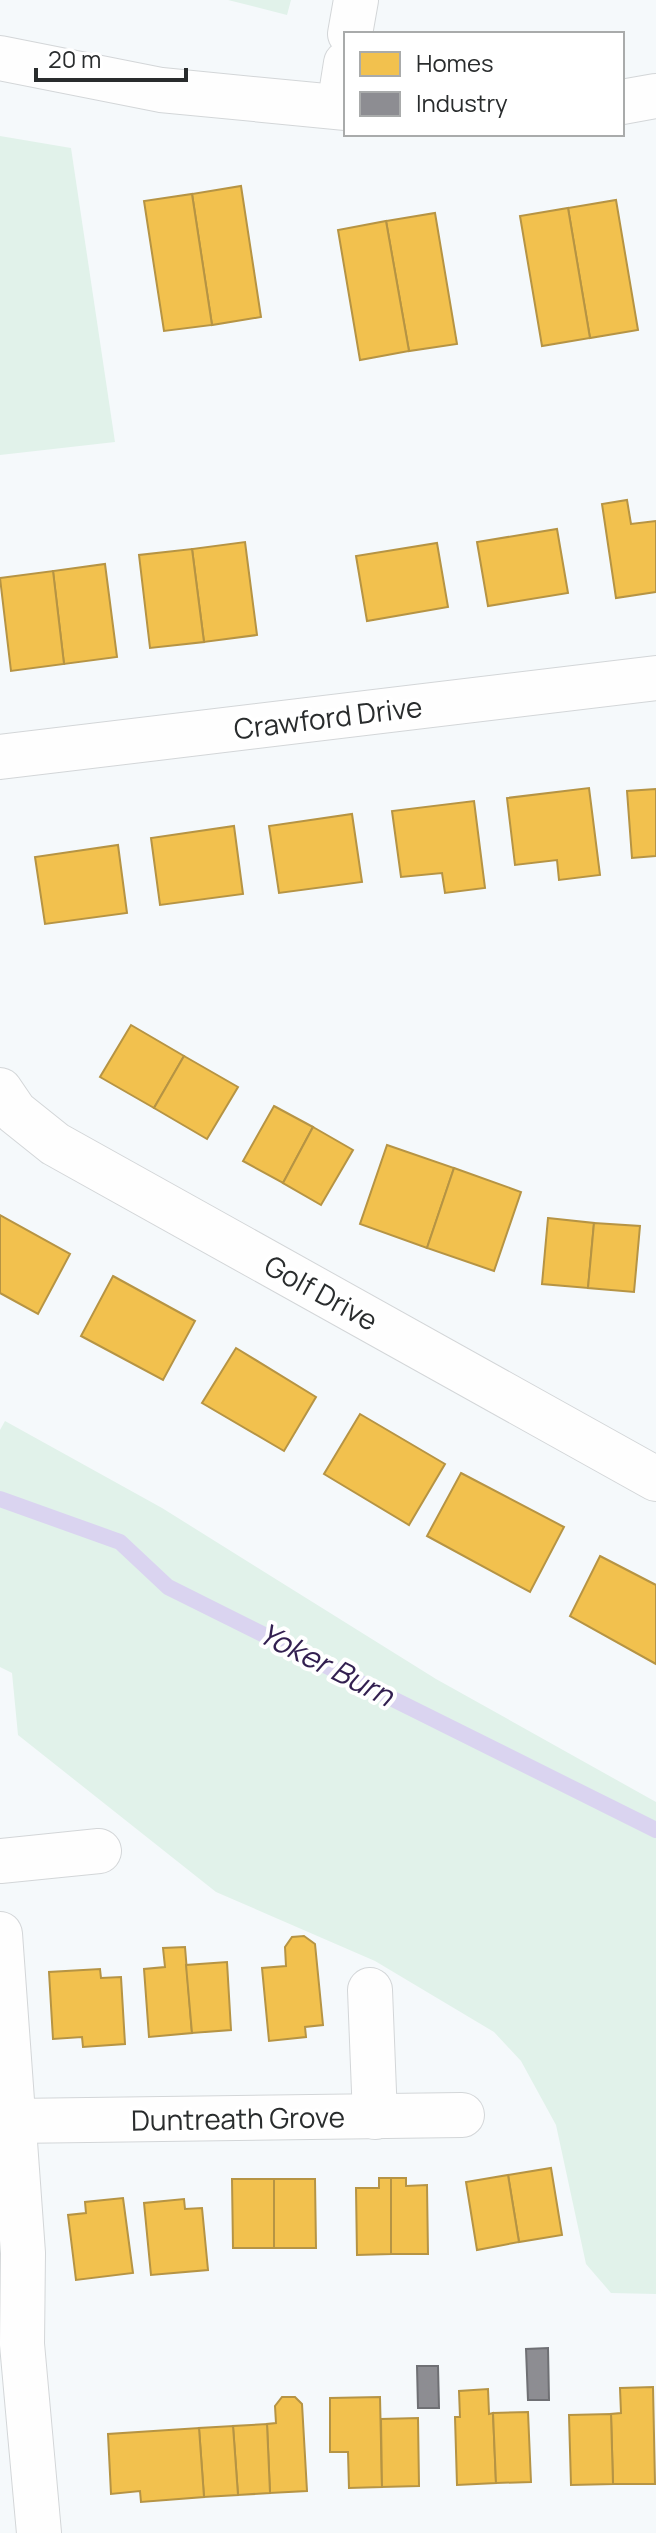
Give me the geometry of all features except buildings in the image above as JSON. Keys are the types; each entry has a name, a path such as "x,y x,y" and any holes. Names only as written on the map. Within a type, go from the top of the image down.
{"street":[{"path":"350,32 356,0"},
{"path":"0,58 161,90 343,107"},
{"path":"624,102 656,96"},
{"name":"Crawford Drive","path":"0,757 656,678"},
{"name":"Golf Drive","path":"0,1090 15,1112 55,1144 656,1479"},
{"path":"0,1861 99,1851"},
{"path":"0,1934 23,2253 22,2344 39,2533"},
{"path":"370,1990 375,2117"},
{"name":"Duntreath Grove","path":"13,2121 462,2115"}],"shaded area":[{"path":"228,0 291,0 287,15"},
{"path":"0,136 71,148 115,442 0,455"},
{"path":"5,1421 162,1508 436,1679 656,1802 656,2294 611,2293 586,2264 556,2125 521,2061 494,2032 375,1961 216,1892 18,1735 12,1673 0,1667 0,1430"}],"waterway":[{"name":"Yoker Burn","path":"0,1499 120,1542 168,1587 656,1830"}]}
